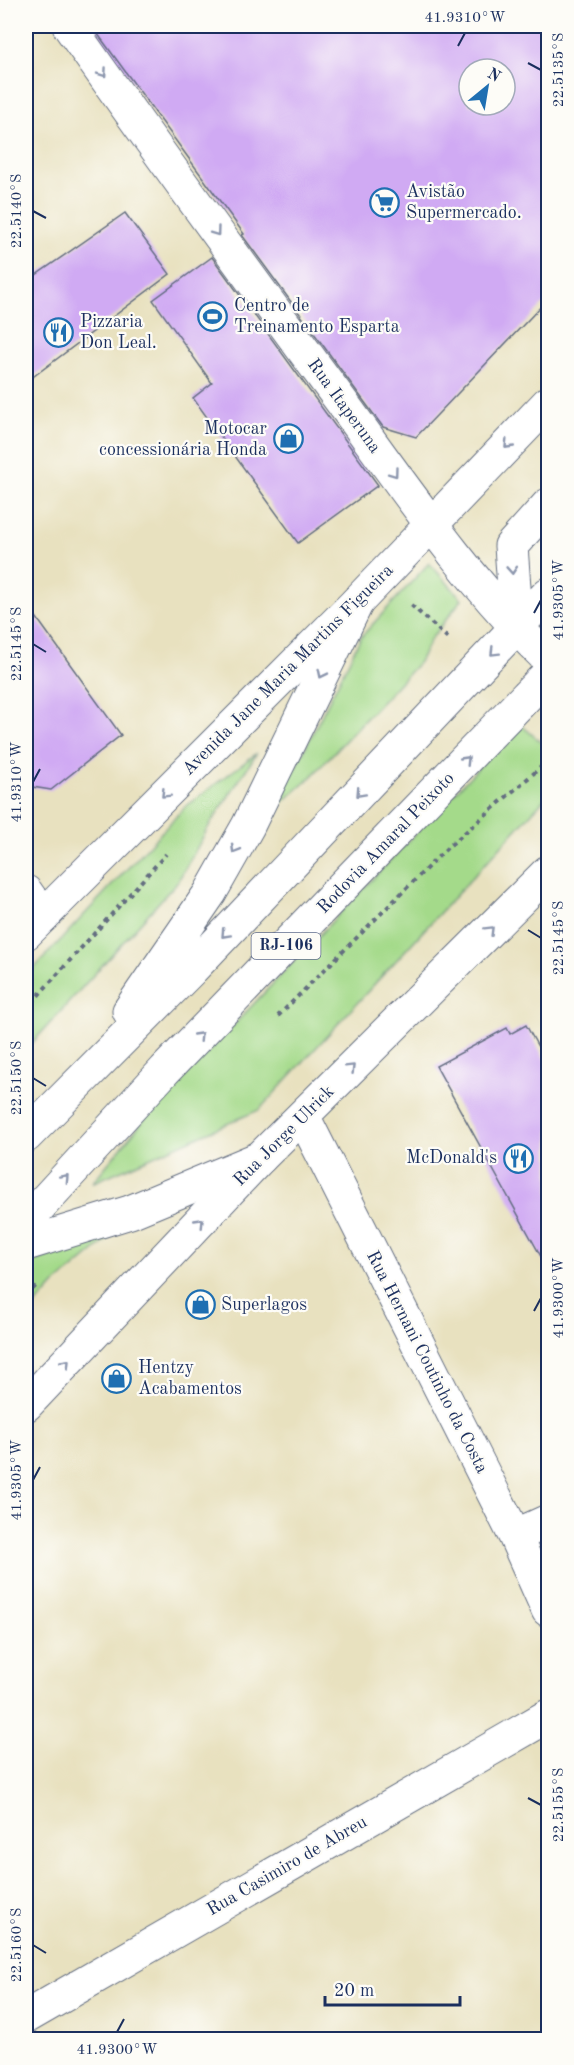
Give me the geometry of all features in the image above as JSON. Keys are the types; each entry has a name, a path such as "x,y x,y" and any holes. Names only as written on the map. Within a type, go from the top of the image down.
{"main road":[{"name":"Rua Itaperuna","path":"69,26 158,153 432,524 483,591 517,629 549,659"},
{"name":"Avenida Jane Maria Martins Figueira","path":"31,914 357,602 549,404"},
{"path":"517,629 511,546 549,505"},
{"name":"RJ-106","path":"26,1136 192,969 549,594"},
{"path":"78,1083 210,893 248,826 357,602"},
{"name":"Rodovia Amaral Peixoto","path":"26,1221 165,1070 549,674"},
{"name":"Rua Jorge Ulrick","path":"26,1406 260,1158 549,872"},
{"name":"Rua Hernani Coutinho da Costa","path":"303,1116 515,1536 549,1610"},
{"path":"26,1244 130,1212 260,1158"},
{"path":"515,1536 549,1521"},
{"name":"Rua Casimiro de Abreu","path":"26,2017 549,1716"}],"path":[{"path":"273,1021 447,848 549,761"},
{"path":"26,1296 45,1277"}],"green space":[{"path":"429,563 462,599 431,639 419,662 311,777 274,810 361,637"},
{"path":"520,724 548,748 548,795 259,1110 92,1183 148,1115"},
{"path":"257,753 211,823 178,881 26,1050 26,977 185,807"},
{"path":"118,1231 54,1285 26,1316 26,1264"}],"building":[{"name":"Avistão Supermercado.","path":"92,26 549,26 549,298 416,437 383,427 242,235 244,234"},
{"name":"Pizzaria Don Leal.","path":"125,213 170,274 26,382 26,282"},
{"name":"Motocar concessionária Honda","path":"212,257 378,485 298,543 193,398 212,383 153,300"},
{"path":"26,603 121,735 51,790 26,786"},
{"name":"McDonald's","path":"526,1025 549,1067 549,1271 436,1066 507,1028 510,1034"}],"place":[{"name":"Avistão Supermercado.","path":"385,202"},
{"name":"Centro de Treinamento Esparta","path":"213,316"},
{"name":"Pizzaria Don Leal.","path":"59,332"},
{"name":"Motocar concessionária Honda","path":"288,439"},
{"name":"McDonald's","path":"518,1158"},
{"name":"Superlagos","path":"200,1305"},
{"name":"Hentzy Acabamentos","path":"117,1378"}]}
